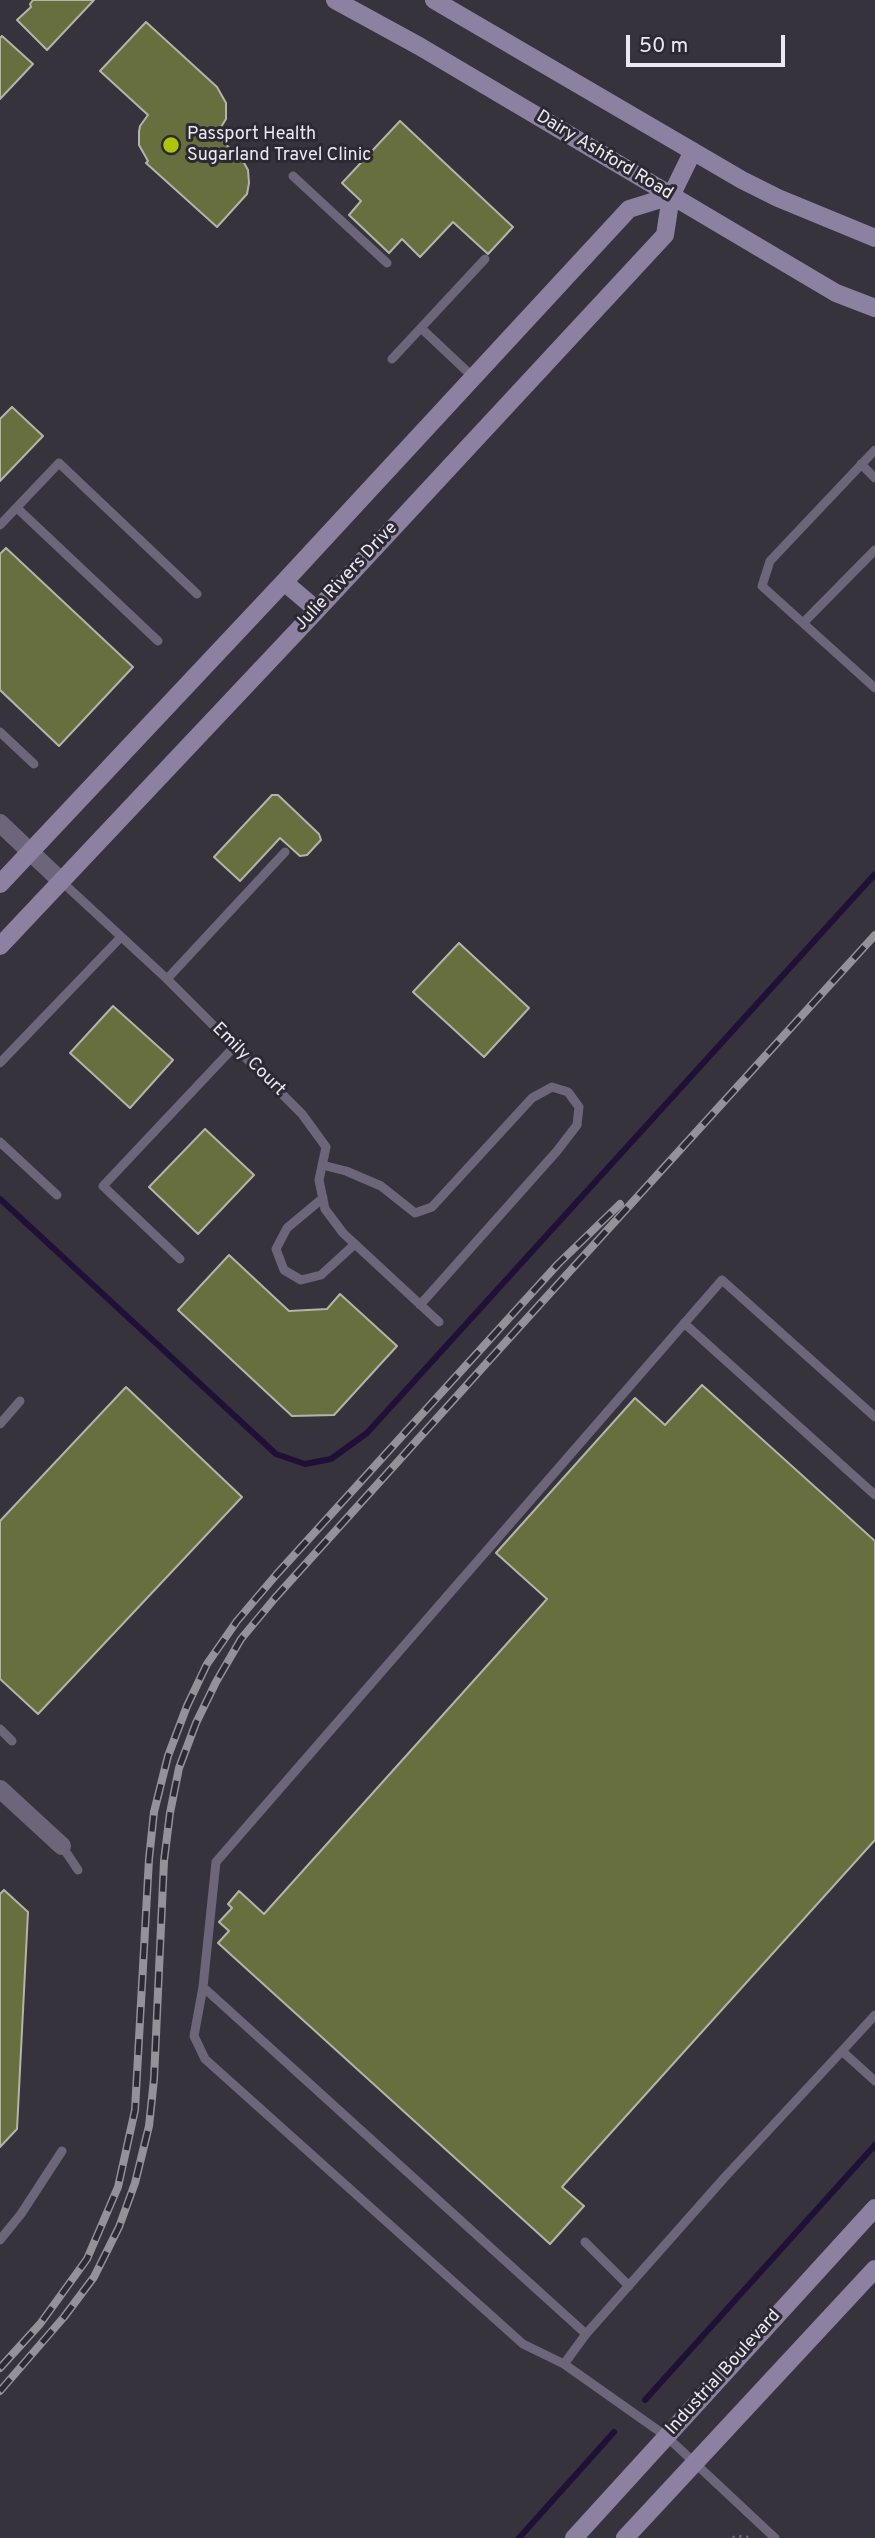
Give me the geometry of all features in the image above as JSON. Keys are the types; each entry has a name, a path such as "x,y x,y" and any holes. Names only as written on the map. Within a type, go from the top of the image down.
{"street":[{"name":"Dairy Ashford Road","path":"335,0 836,293 875,308"},
{"path":"434,0 778,198 875,238"},
{"name":"Julie Rivers Drive","path":"0,946 665,236 671,195 693,151"},
{"path":"0,884 629,209 671,195"},
{"path":"284,582 317,610"},
{"name":"Emily Court","path":"0,823 61,881"},
{"path":"0,1789 62,1846"},
{"name":"Industrial Boulevard","path":"574,2538 875,2208"},
{"path":"625,2538 875,2269"}],"lane":[{"path":"293,176 387,263"},
{"path":"392,359 485,259"},
{"path":"421,328 473,377"},
{"path":"875,450 770,561 762,586 875,688"},
{"path":"0,525 59,463 197,594"},
{"path":"861,464 875,478"},
{"path":"17,508 158,641"},
{"path":"803,623 875,550"},
{"path":"0,732 34,764"},
{"path":"167,979 285,852"},
{"name":"Emily Court","path":"61,881 167,979 302,1114 326,1147 319,1180 325,1209 343,1233 439,1322"},
{"path":"0,1063 121,937"},
{"path":"180,1259 103,1186 234,1047"},
{"path":"322,1165 346,1171 381,1186 415,1213 432,1207 532,1098 552,1087 568,1092 579,1107 578,1125 421,1305"},
{"path":"0,1142 57,1195"},
{"path":"323,1198 287,1228 276,1249 284,1270 300,1280 321,1275 355,1244"},
{"path":"775,2538 666,2436 564,2364 523,2344 205,2059 194,2036 203,1987 216,1862 722,1280 875,1417"},
{"path":"684,1323 875,1496"},
{"path":"0,1424 20,1401"},
{"path":"0,1729 12,1741"},
{"path":"62,1846 78,1870"},
{"path":"203,1987 586,2334"},
{"path":"564,2364 586,2334 724,2177 875,2015"},
{"path":"842,2051 875,2081"},
{"path":"0,2240 21,2214 62,2151"},
{"path":"586,2242 629,2286"}],"path":[{"path":"733,2538 752,2538"}],"building":[{"path":"33,0 94,0 47,50 17,20 31,7"},
{"path":"146,22 217,87 226,103 226,119 216,135 243,161 248,170 249,183 247,194 217,227 146,163 148,161 139,145 139,132 148,115 100,71"},
{"path":"2,36 33,64 0,99 0,38"},
{"path":"400,121 513,227 488,254 453,222 420,257 402,239 389,253 349,215 361,201 342,183"},
{"path":"12,407 43,436 0,481 0,419"},
{"path":"6,548 133,667 59,746 0,690 0,554"},
{"path":"272,795 278,795 319,834 321,840 307,855 300,856 280,838 240,881 214,857"},
{"path":"459,943 529,1008 484,1057 413,992"},
{"path":"113,1006 173,1060 130,1108 70,1053"},
{"path":"205,1129 254,1175 198,1234 149,1187"},
{"path":"229,1255 289,1311 327,1309 340,1294 397,1346 334,1415 292,1416 178,1310"},
{"path":"702,1385 875,1541 875,1840 562,2187 584,2206 550,2244 218,1943 229,1931 219,1922 232,1908 228,1904 239,1891 264,1914 547,1599 496,1553 635,1398 665,1425"},
{"path":"126,1387 242,1497 38,1714 0,1679 0,1521"},
{"path":"4,1890 28,1912 17,2129 0,2147 0,1894"}],"waterway":[{"path":"0,1199 276,1454 305,1464 331,1459 367,1433 875,874"},
{"path":"645,2400 875,2145"},
{"path":"519,2538 614,2432"}],"railway":[{"path":"0,2391 64,2317 94,2277 119,2227 135,2183 149,2126 154,2079 164,1861 170,1813 179,1768 196,1723 241,1639 275,1598 875,935"},
{"path":"0,2368 40,2324 87,2259 118,2187 135,2110 154,1812 168,1756 207,1664 237,1621 276,1575 558,1264 620,1204"}],"place":[{"name":"Passport Health Sugarland Travel Clinic","path":"171,145"}]}
